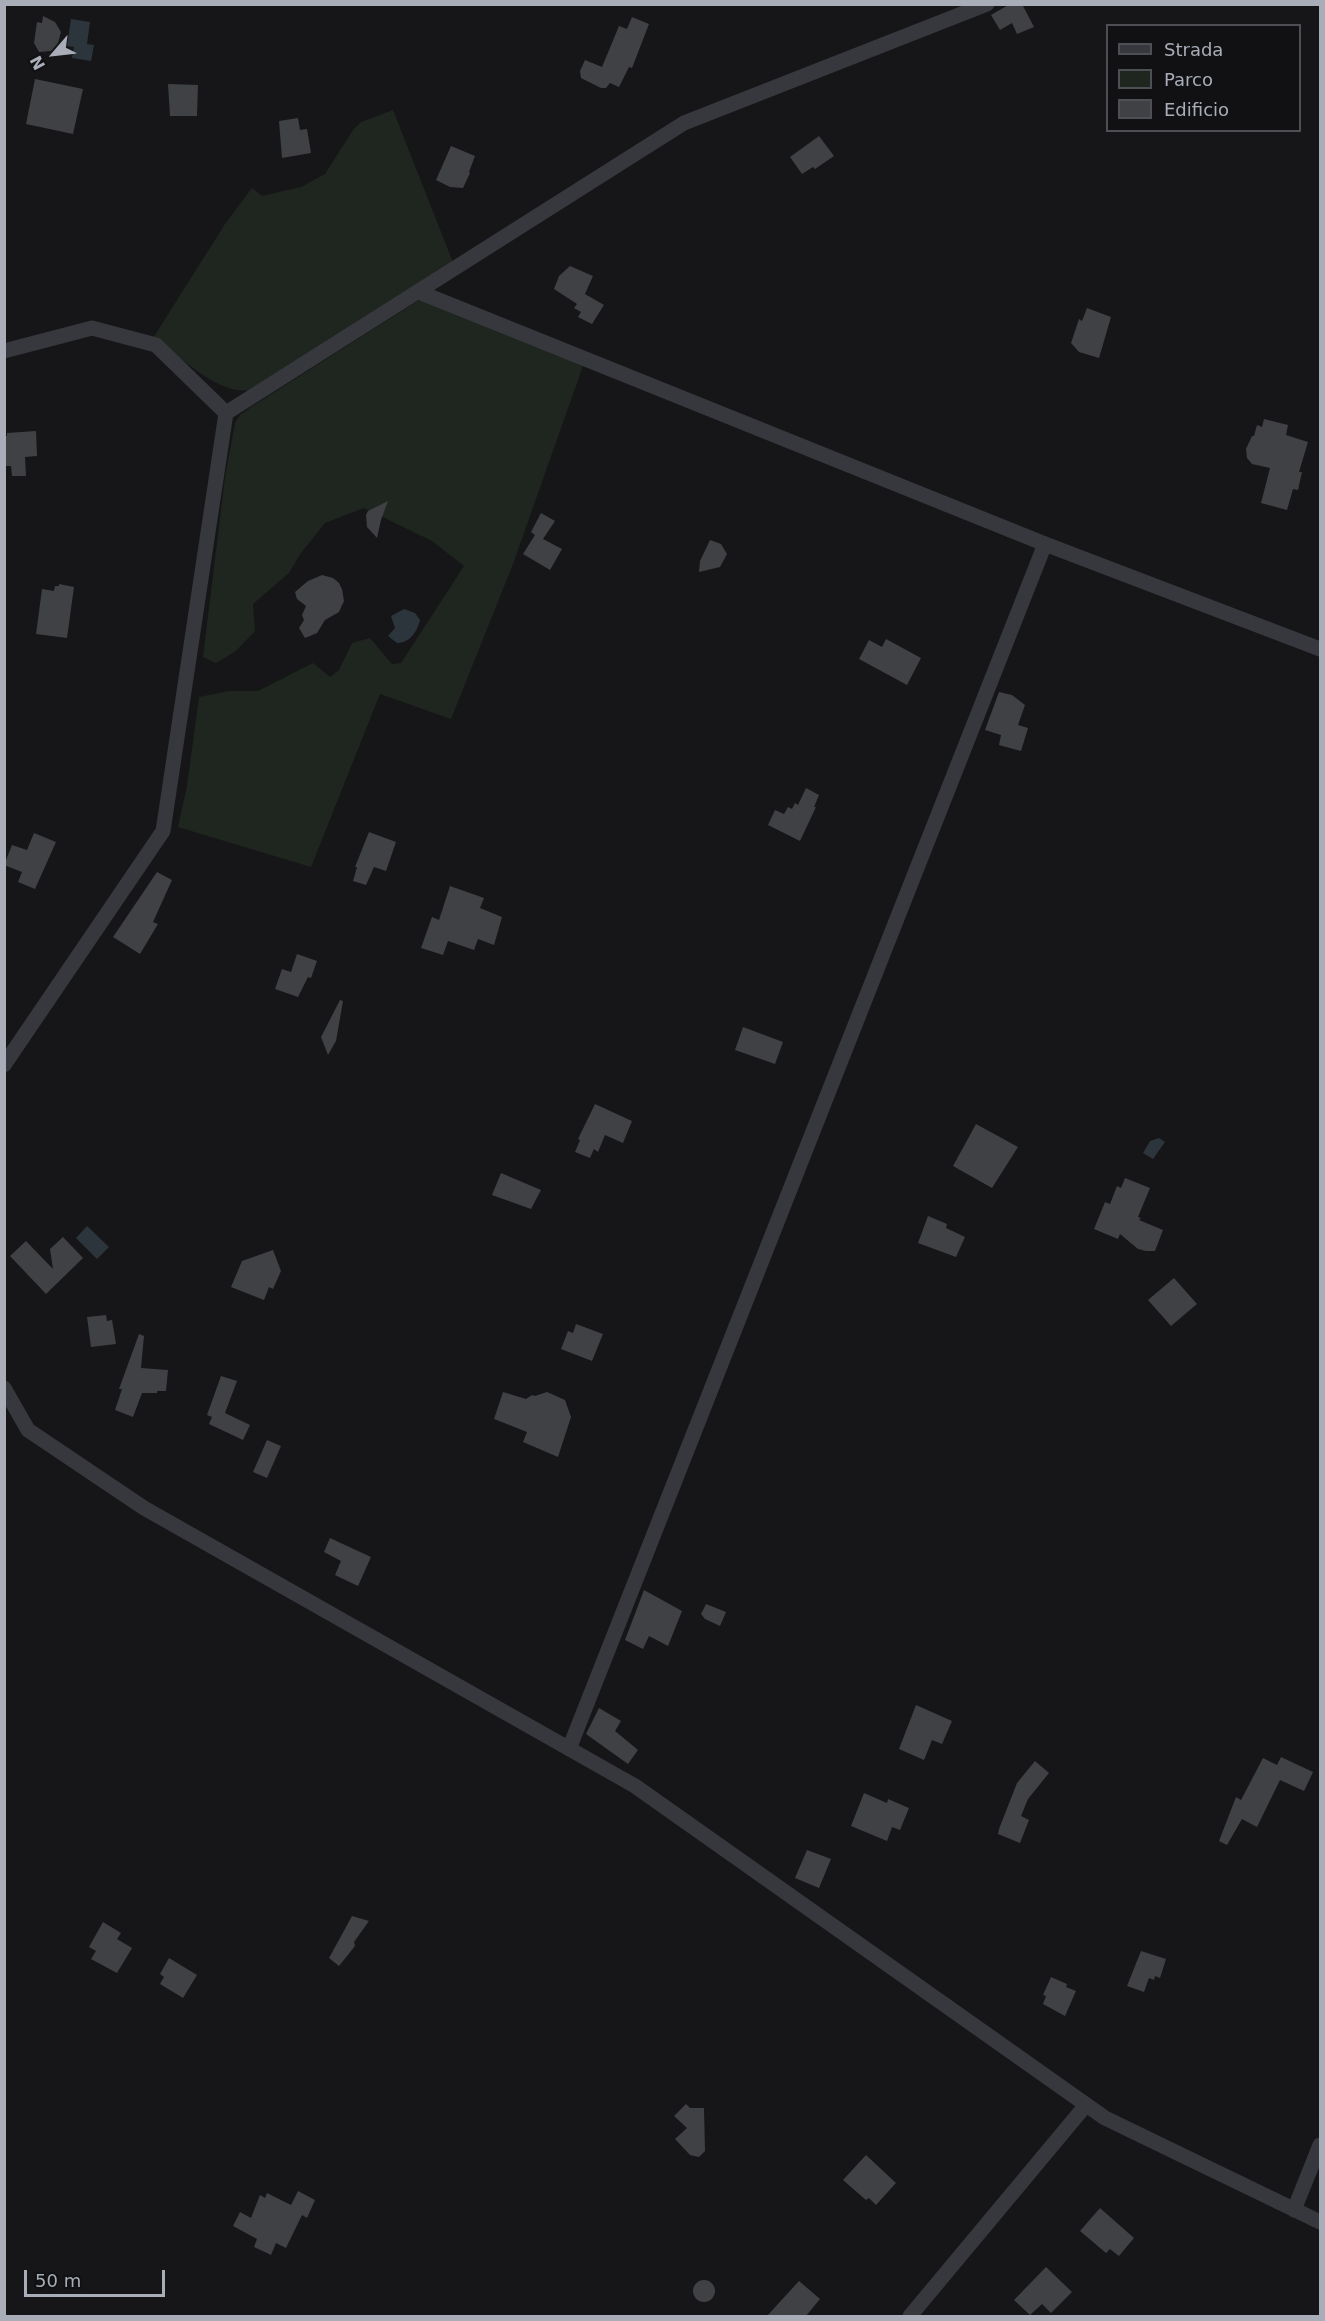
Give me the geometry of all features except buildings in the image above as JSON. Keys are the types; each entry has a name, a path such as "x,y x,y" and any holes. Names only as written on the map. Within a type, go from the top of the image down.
{"street":[{"path":"4,1065 163,831 226,413 684,123 987,4"},
{"path":"419,292 1045,544 1320,649"},
{"path":"4,351 92,328 156,345 226,413"},
{"path":"569,1749 1045,544"},
{"path":"4,1388 28,1430 144,1508 635,1786 1105,2118 1320,2222"},
{"path":"910,2316 1086,2105"},
{"path":"1294,2210 1320,2145"}],"green space":[{"path":"393,110 454,265 250,390 237,390 211,380 150,338 155,335 225,224 252,188 262,196 301,187 325,174 353,130 361,122"},
{"path":"419,300 584,363 513,564 451,719 380,694 311,867 178,827 187,786 199,697 229,691 258,691 313,663 330,677 339,670 352,643 370,638 392,664 401,663 464,566 432,541 364,508 325,523 301,553 289,573 253,604 255,631 236,651 216,663 203,657 225,477 235,423 240,415 251,407"}],"shaded area":[{"path":"71,19 90,22 87,44 94,45 91,61 72,58 74,47 67,46"},
{"path":"404,609 415,613 420,620 412,636 402,643 397,643 388,636 395,628 391,616"},
{"path":"1159,1138 1165,1142 1153,1159 1143,1153 1150,1141"},
{"path":"87,1226 109,1247 97,1259 76,1238"}]}
